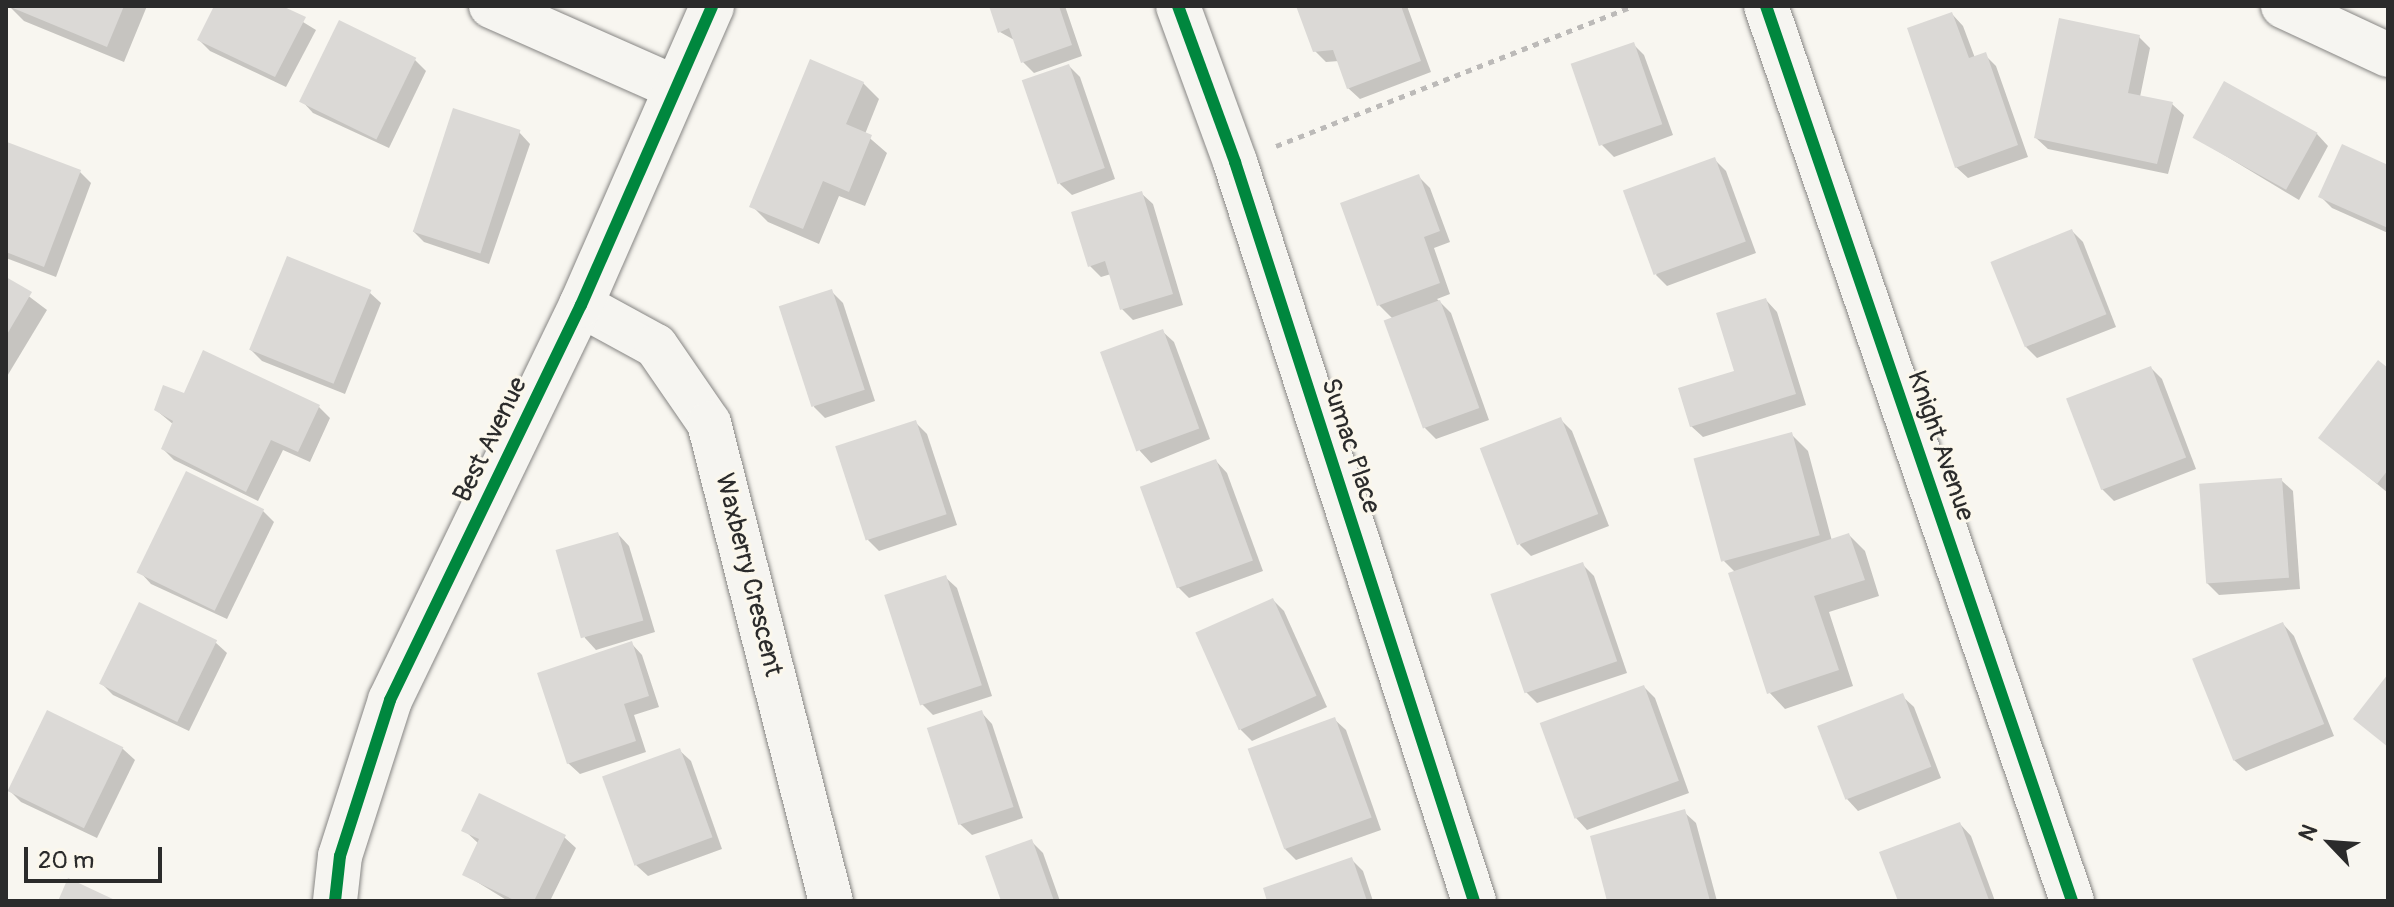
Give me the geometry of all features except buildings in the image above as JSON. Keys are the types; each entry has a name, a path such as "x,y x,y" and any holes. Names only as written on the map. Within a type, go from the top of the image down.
{"street":[{"path":"491,6 674,87"},
{"name":"Best Avenue","path":"335,901 340,856 390,700 581,305 712,6"},
{"name":"Sumac Place","path":"1178,6 1235,162 1474,901"},
{"name":"Knight Avenue","path":"1766,6 2072,901"},
{"path":"2283,6 2388,55"},
{"name":"Waxberry Crescent","path":"581,305 656,346 709,423 831,901"}],"path":[{"path":"1235,162 1633,6"}],"cycle path":[{"path":"335,901 340,856 390,700 581,305 712,6"},
{"path":"1178,6 1235,162 1474,901"},
{"path":"1766,6 2072,901"}]}
